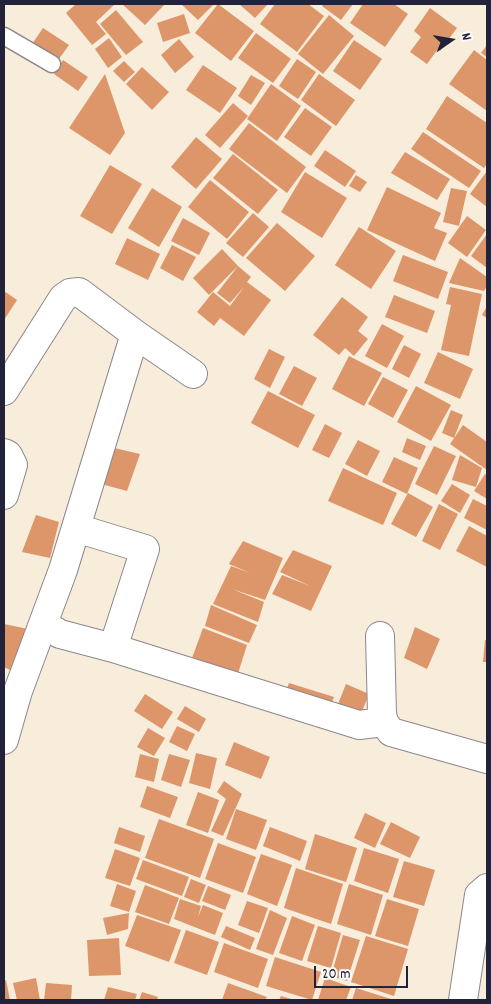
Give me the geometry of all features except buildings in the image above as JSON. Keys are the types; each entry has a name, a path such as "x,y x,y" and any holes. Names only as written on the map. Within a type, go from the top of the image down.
{"street":[{"path":"4,391 63,298 70,293 79,292 192,374"},
{"path":"4,740 18,691 76,528 135,334"},
{"path":"4,452 8,455 13,465 4,495"},
{"path":"76,528 145,549 113,648"},
{"path":"43,624 60,634 113,648 359,725 384,722"},
{"path":"380,636 382,714 384,722 391,732 487,759"},
{"path":"463,1000 479,896 487,888"}],"lane":[{"path":"4,36 52,64"}]}
